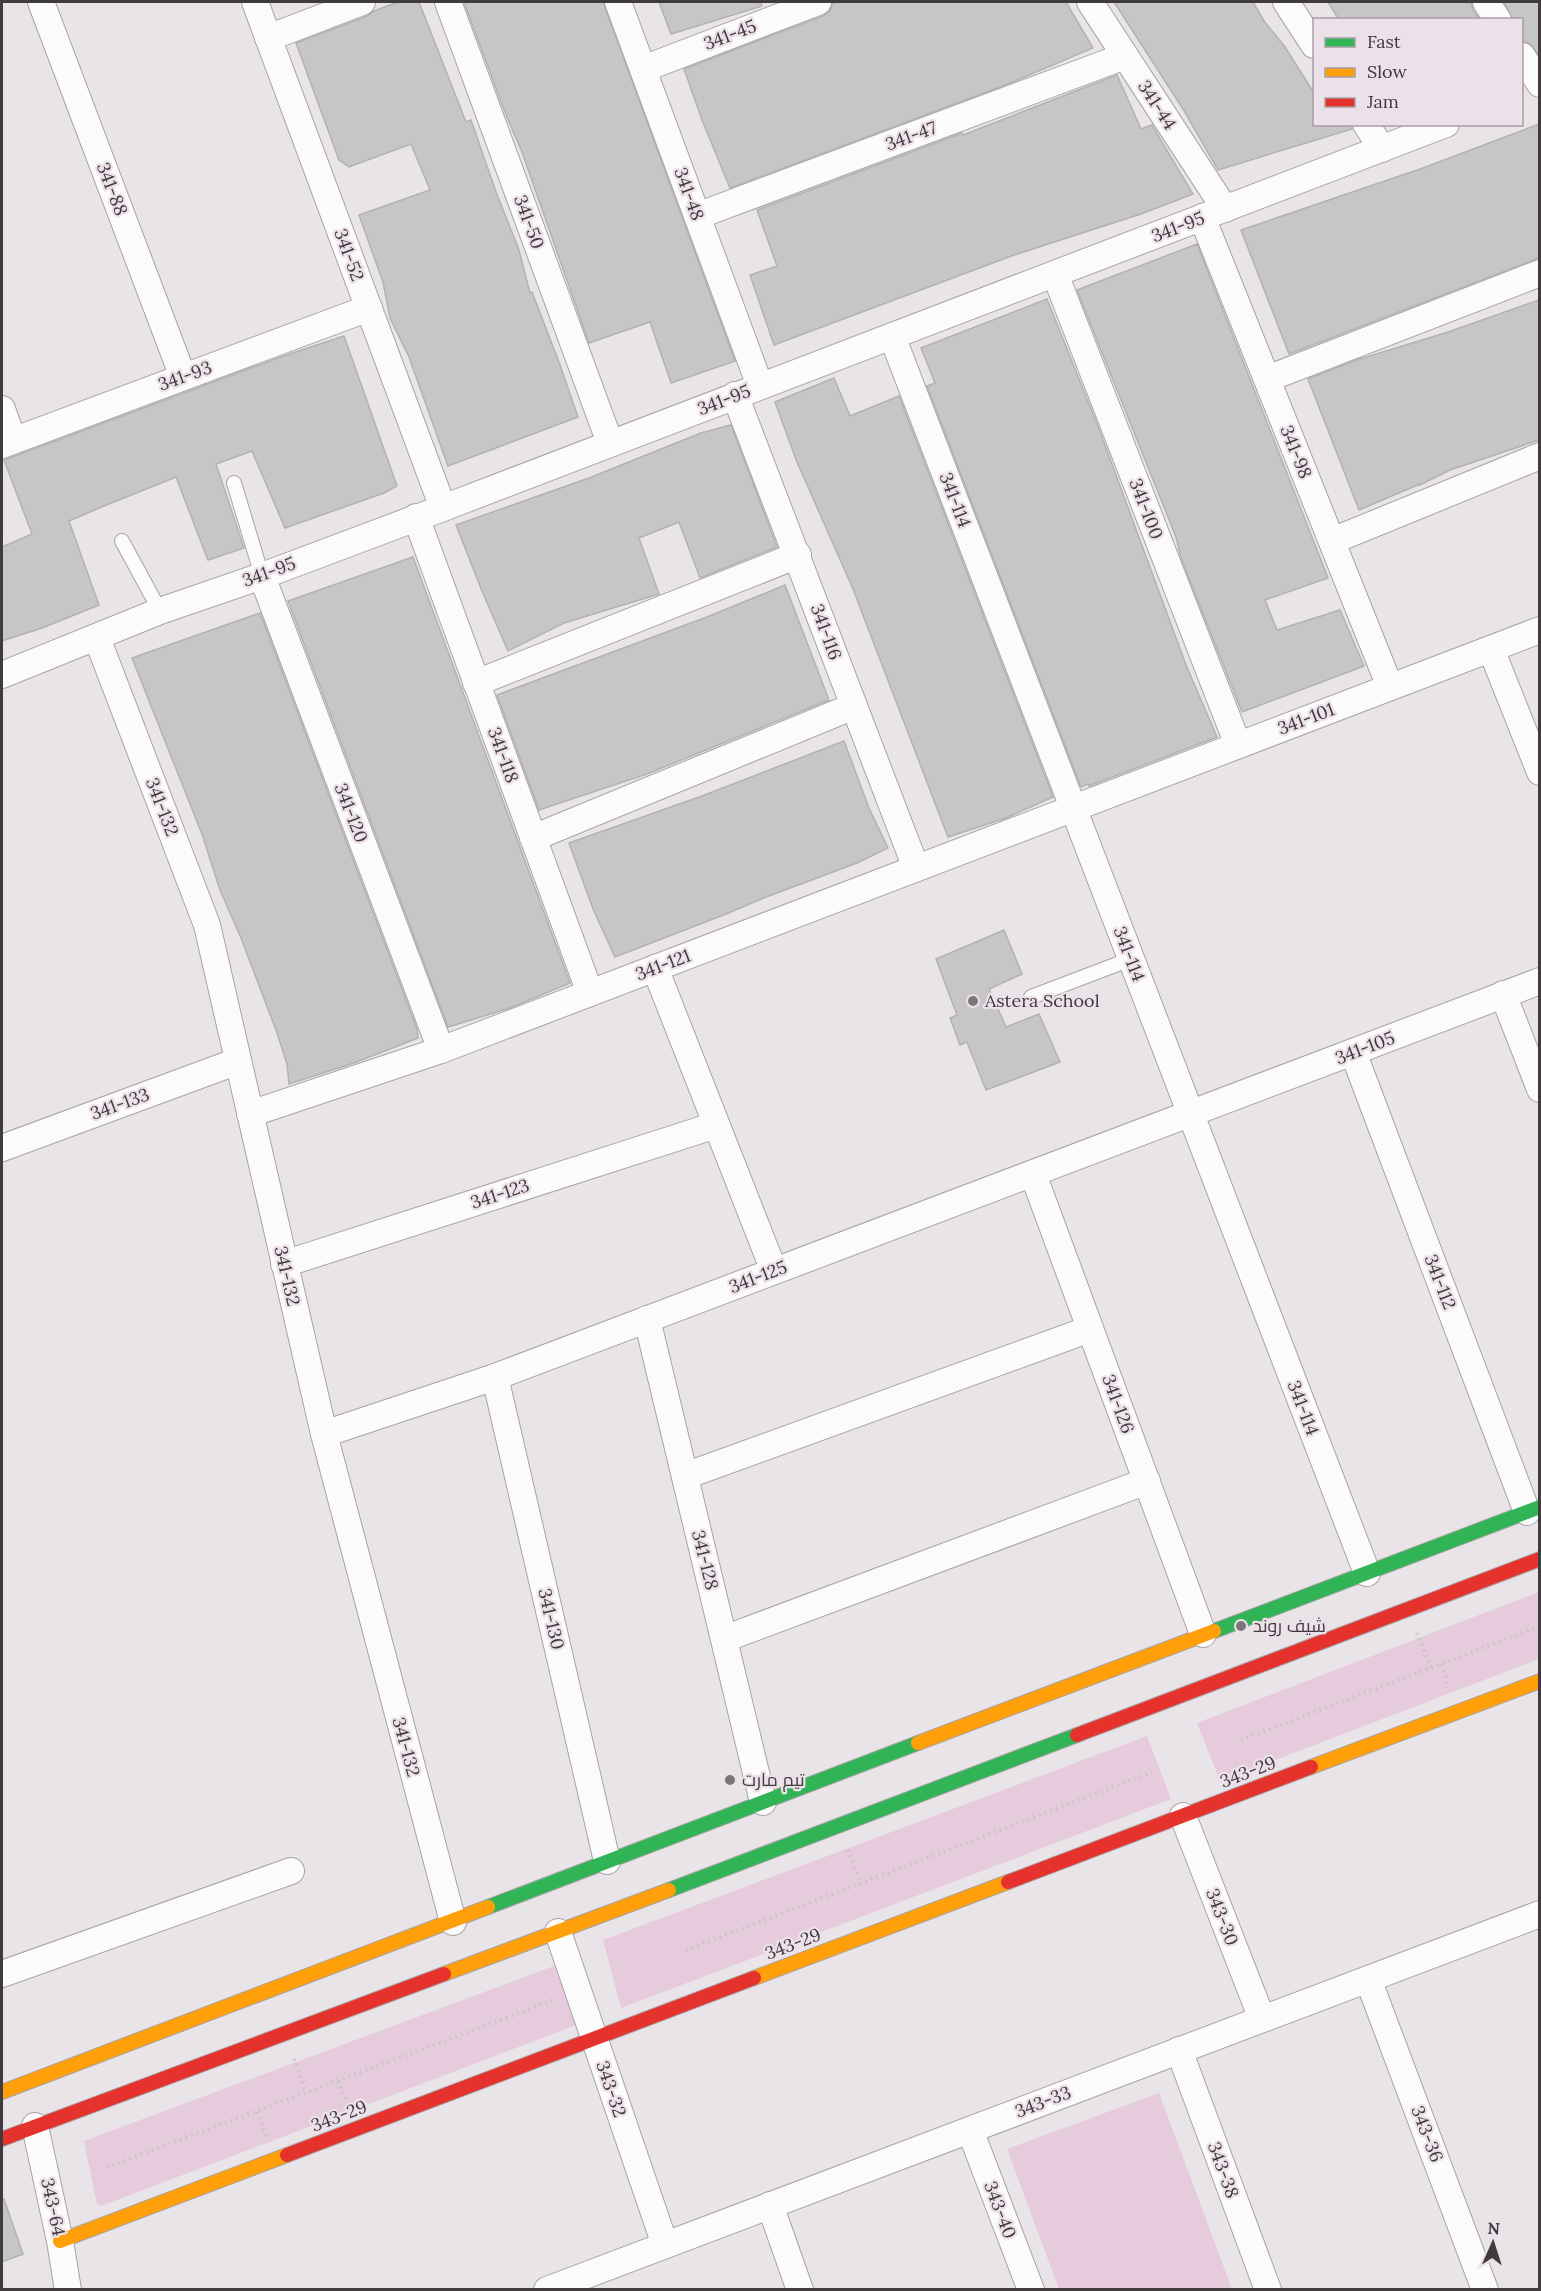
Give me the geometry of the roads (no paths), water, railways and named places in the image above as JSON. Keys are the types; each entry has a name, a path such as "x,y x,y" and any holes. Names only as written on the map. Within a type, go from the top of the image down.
{"main road":[{"path":"2,2092 763,1802 1100,1678 1203,1634 1533,1509"},
{"path":"2,2139 558,1932 1117,1716 1539,1559"},
{"name":"343-29","path":"60,2241 1539,1681"}],"street":[{"name":"341-88","path":"41,2 183,377"},
{"name":"341-52","path":"255,2 443,508"},
{"path":"268,38 362,2"},
{"name":"341-50","path":"448,2 610,443"},
{"name":"341-48","path":"618,2 760,386"},
{"name":"341-45","path":"643,69 818,2"},
{"name":"341-44","path":"1090,2 1125,56 1214,213"},
{"path":"1286,2 1313,43"},
{"path":"1486,2 1497,18"},
{"name":"341-47","path":"697,216 1125,56"},
{"path":"1523,59 1539,84"},
{"path":"1523,95 1539,89"},
{"path":"1367,126 1382,149"},
{"name":"341-95","path":"2,675 160,611 262,576 443,508 1441,126"},
{"name":"341-98","path":"1214,213 1267,379 1390,687"},
{"path":"1267,379 1539,273"},
{"name":"341-100","path":"1055,274 1238,745"},
{"name":"341-93","path":"7,442 369,308"},
{"name":"341-114","path":"892,336 1366,1573"},
{"name":"341-116","path":"735,395 916,868"},
{"path":"2,409 7,442"},
{"path":"1332,541 1539,456"},
{"name":"341-118","path":"416,517 590,993"},
{"path":"476,683 798,555"},
{"name":"341-120","path":"262,576 441,1050"},
{"name":"341-101","path":"1073,808 1539,630"},
{"name":"341-132","path":"97,638 207,925 324,1434 453,1922"},
{"path":"1491,649 1539,772"},
{"path":"533,838 854,706"},
{"name":"341-121","path":"250,1114 441,1050 1073,808"},
{"path":"655,968 774,1271"},
{"name":"341-105","path":"1191,1114 1539,981"},
{"path":"1503,994 1539,1089"},
{"name":"341-112","path":"1353,1052 1533,1509"},
{"name":"341-133","path":"2,1148 238,1061"},
{"name":"341-125","path":"324,1434 495,1377 1191,1114"},
{"name":"341-123","path":"284,1264 716,1125"},
{"name":"341-126","path":"1033,1174 1203,1634"},
{"name":"341-128","path":"647,1319 763,1802"},
{"path":"685,1476 1090,1329"},
{"name":"341-130","path":"495,1377 607,1861"},
{"path":"724,1639 1147,1481"},
{"name":"343-30","path":"1183,1816 1262,2019"},
{"path":"2,1974 291,1871"},
{"name":"343-33","path":"547,2289 577,2284 665,2245 1539,1914"},
{"name":"343-32","path":"558,1932 665,2245"},
{"name":"343-36","path":"1368,1979 1485,2289"},
{"name":"343-38","path":"1179,2050 1268,2289"},
{"name":"343-64","path":"35,2126 68,2289"},
{"name":"343-40","path":"969,2130 1031,2289"},
{"path":"770,2205 800,2289"}],"lane":[{"path":"234,483 262,576"},
{"path":"122,541 160,611"},
{"path":"1031,997 1131,959"}],"place":[{"name":"Astera School","path":"973,1001"},
{"name":"شیف روند","path":"1241,1626"},
{"name":"تیم مارت","path":"730,1780"}]}
